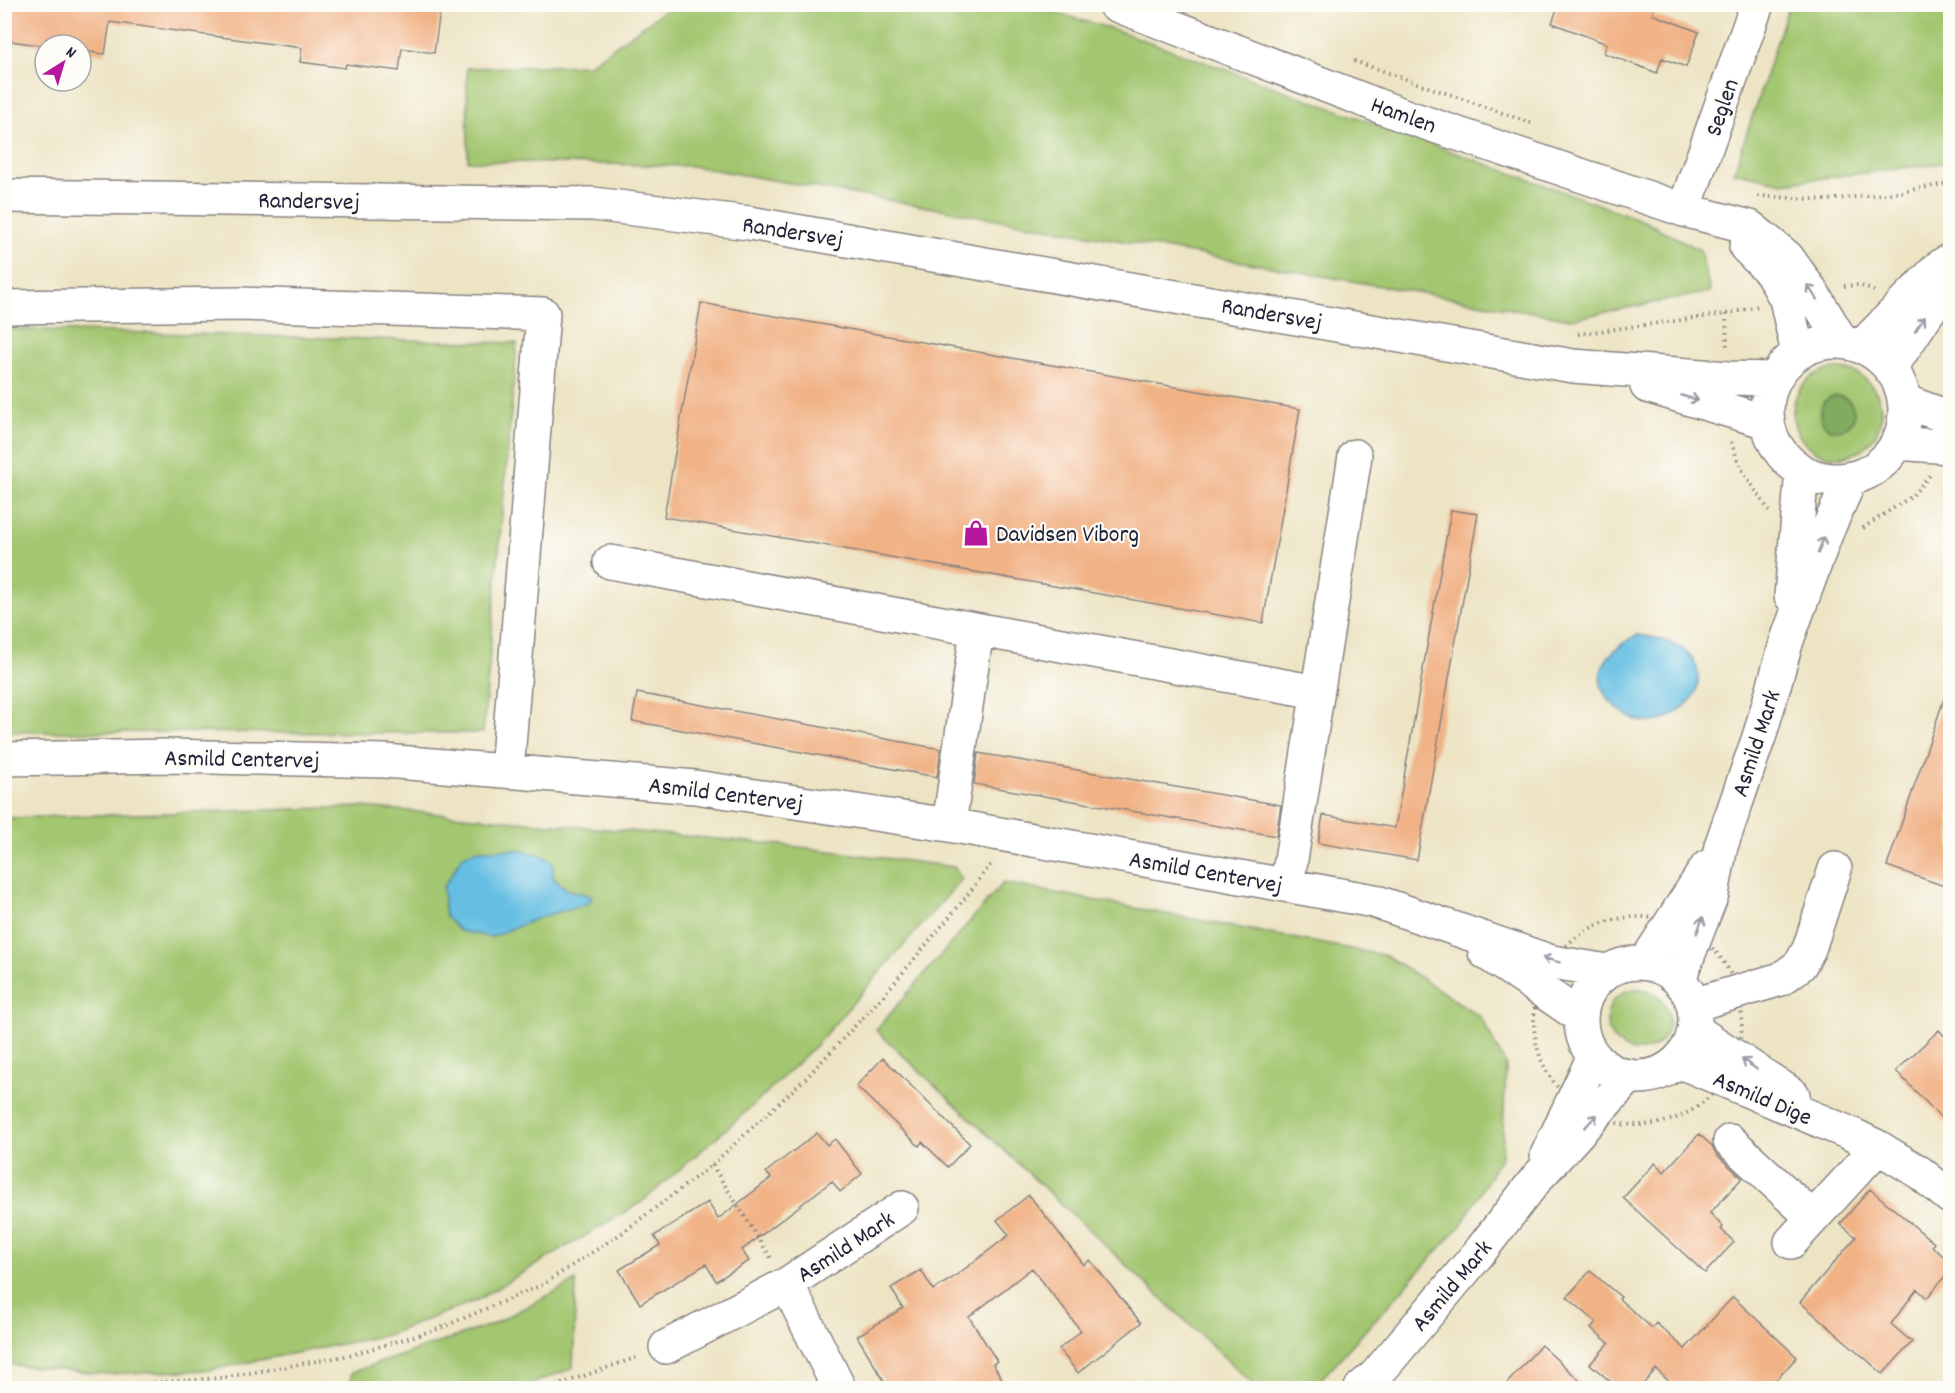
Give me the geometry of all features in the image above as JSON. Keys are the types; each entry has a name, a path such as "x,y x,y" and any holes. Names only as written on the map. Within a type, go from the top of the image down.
{"street":[{"name":"Hamlen","path":"1114,4 1405,116 1691,212 1750,227 1787,257 1851,345"},
{"name":"Seglen","path":"1691,212 1757,4"},
{"name":"Randersvej","path":"4,196 593,204 749,223 1573,366 1728,378 1774,379"},
{"name":"Hamlen","path":"1691,212 1740,242 1771,272 1786,300 1798,353"},
{"path":"1851,345 1950,260"},
{"path":"1890,369 1950,279"},
{"path":"4,307 240,304 543,314 507,771"},
{"path":"1819,344 1851,345 1877,356 1890,369 1899,383 1904,400 1903,422 1897,443 1878,466 1851,478 1834,480 1802,471 1785,458 1774,441 1767,422 1768,400 1774,379 1784,365 1798,353 1819,344"},
{"name":"Randersvej","path":"1573,366 1767,422"},
{"path":"1904,400 1950,437"},
{"path":"1897,443 1950,437"},
{"path":"1287,885 1355,456"},
{"name":"Asmild Mark","path":"1787,640 1802,471"},
{"name":"Asmild Mark","path":"1689,1005 1701,936 1721,846 1760,734 1787,640 1827,531 1851,478"},
{"path":"610,562 1317,692"},
{"path":"949,825 977,630"},
{"name":"Asmild Centervej","path":"4,759 168,756 373,760 695,787 949,825 1374,901 1438,922 1581,1017"},
{"path":"1689,1005 1781,980 1800,965 1809,949 1835,869"},
{"name":"Asmild Mark","path":"1645,963 1701,936"},
{"path":"1626,963 1645,963 1663,968 1689,1005 1689,1047 1678,1061 1664,1071 1647,1076 1630,1076 1604,1066 1594,1056 1586,1044 1581,1017 1585,998 1594,983 1608,970 1626,963"},
{"name":"Asmild Centervej","path":"1539,989 1608,970"},
{"name":"Asmild Dige","path":"1689,1005 1730,1069"},
{"name":"Asmild Mark","path":"1583,1109 1594,1056"},
{"name":"Asmild Dige","path":"1678,1061 1730,1069 1878,1147 1919,1173 1950,1197"},
{"name":"Asmild Mark","path":"1361,1389 1376,1375 1471,1263 1537,1178 1583,1109 1630,1076"},
{"path":"1730,1141 1813,1218"},
{"path":"1791,1242 1878,1147"},
{"name":"Asmild Mark","path":"666,1347 787,1284 902,1208"},
{"name":"Asmild Mark","path":"787,1284 839,1389"}],"path":[{"path":"1353,60 1534,124"},
{"path":"1748,194 1827,200 1894,193 1950,183"},
{"path":"1855,533 1912,496 1943,460 1950,437"},
{"path":"4,1384 89,1387 221,1378 351,1355 438,1329 542,1285 622,1233 712,1165 808,1076 883,996 993,862 982,860"},
{"path":"1642,916 1701,936 1729,969 1738,990 1743,1026 1730,1069 1715,1092 1694,1110 1655,1124 1627,1125 1583,1109 1556,1086 1544,1068 1537,1048 1534,1026 1539,989 1572,939 1613,919 1642,916"},
{"path":"712,1165 787,1284"},
{"path":"550,1389 666,1347"}],"green space":[{"path":"672,5 1028,5 1119,31 1644,221 1700,250 1710,292 1571,319 692,166 468,161 467,68 589,65"},
{"path":"1789,5 1950,5 1950,162 1783,183 1734,172"},
{"path":"5,329 517,343 483,733 5,732"},
{"path":"1837,369 1862,376 1874,388 1881,413 1874,438 1862,450 1837,457 1812,450 1800,438 1793,413 1800,388 1812,376"},
{"path":"1837,396 1849,401 1854,413 1849,425 1837,430 1825,425 1820,413 1825,401"},
{"path":"363,807 783,845 954,867 962,879 815,1046 756,1103 642,1202 477,1300 387,1335 209,1370 106,1374 5,1364 4,818"},
{"path":"1003,883 1387,956 1481,1017 1506,1066 1502,1156 1462,1224 1313,1388 1257,1388 876,1030"},
{"path":"1632,989 1644,989 1660,998 1667,1008 1669,1020 1667,1032 1660,1042 1644,1051 1632,1051 1621,1046 1612,1037 1607,1026 1607,1014 1612,1003 1621,994"},
{"path":"576,1281 573,1368 521,1388 349,1388 352,1372 491,1325"}],"water":[{"path":"1637,635 1667,641 1685,651 1696,666 1698,684 1694,696 1676,713 1656,722 1645,722 1628,716 1607,697 1602,687 1600,677 1608,658"},
{"path":"477,850 516,850 543,856 552,861 554,879 568,890 592,896 589,903 541,917 491,937 460,931 445,916 443,888 463,856"}],"building":[{"path":"4,4 441,4 434,53 402,48 399,71 346,64 345,68 300,62 302,48 110,22 105,54 93,52 93,33 33,33 33,44 4,40"},
{"path":"1559,4 1656,4 1652,14 1699,32 1686,67 1662,58 1657,73 1604,53 1607,44 1552,23"},
{"path":"701,303 1300,409 1263,623 664,517"},
{"path":"1451,510 1478,514 1417,860 1318,843 1323,815 1395,828"},
{"path":"1947,690 1950,690 1950,888 1887,866"},
{"path":"637,693 941,749 937,777 632,721"},
{"path":"978,753 1281,805 1276,836 974,784"},
{"path":"1939,1030 1950,1042 1950,1127 1896,1071"},
{"path":"883,1058 970,1144 948,1167 922,1142 919,1146 856,1086"},
{"path":"817,1133 827,1145 835,1139 862,1174 840,1192 832,1181 742,1250 749,1261 716,1281 706,1264 640,1304 619,1270 660,1245 654,1236 708,1202 718,1219 771,1178 766,1172"},
{"path":"1699,1134 1712,1146 1717,1155 1742,1178 1710,1213 1734,1242 1705,1273 1623,1198 1655,1163 1664,1172"},
{"path":"1870,1189 1934,1243 1932,1246 1950,1262 1950,1270 1927,1298 1917,1289 1891,1324 1912,1342 1883,1374 1800,1302 1856,1237 1840,1224"},
{"path":"1029,1195 1084,1265 1090,1260 1141,1323 1078,1373 1059,1349 1081,1331 1032,1268 969,1317 997,1361 993,1364 1002,1379 987,1389 889,1389 857,1336 903,1308 891,1288 921,1270 933,1290 954,1277 1009,1235 997,1220"},
{"path":"1590,1271 1621,1297 1619,1299 1652,1328 1656,1323 1685,1349 1733,1297 1797,1357 1768,1389 1677,1389 1656,1369 1639,1389 1619,1389 1590,1364 1609,1343 1591,1328 1596,1322 1567,1297"},
{"path":"1541,1345 1589,1389 1502,1389"}],"place":[{"name":"Davidsen Viborg","path":"976,533"}]}
